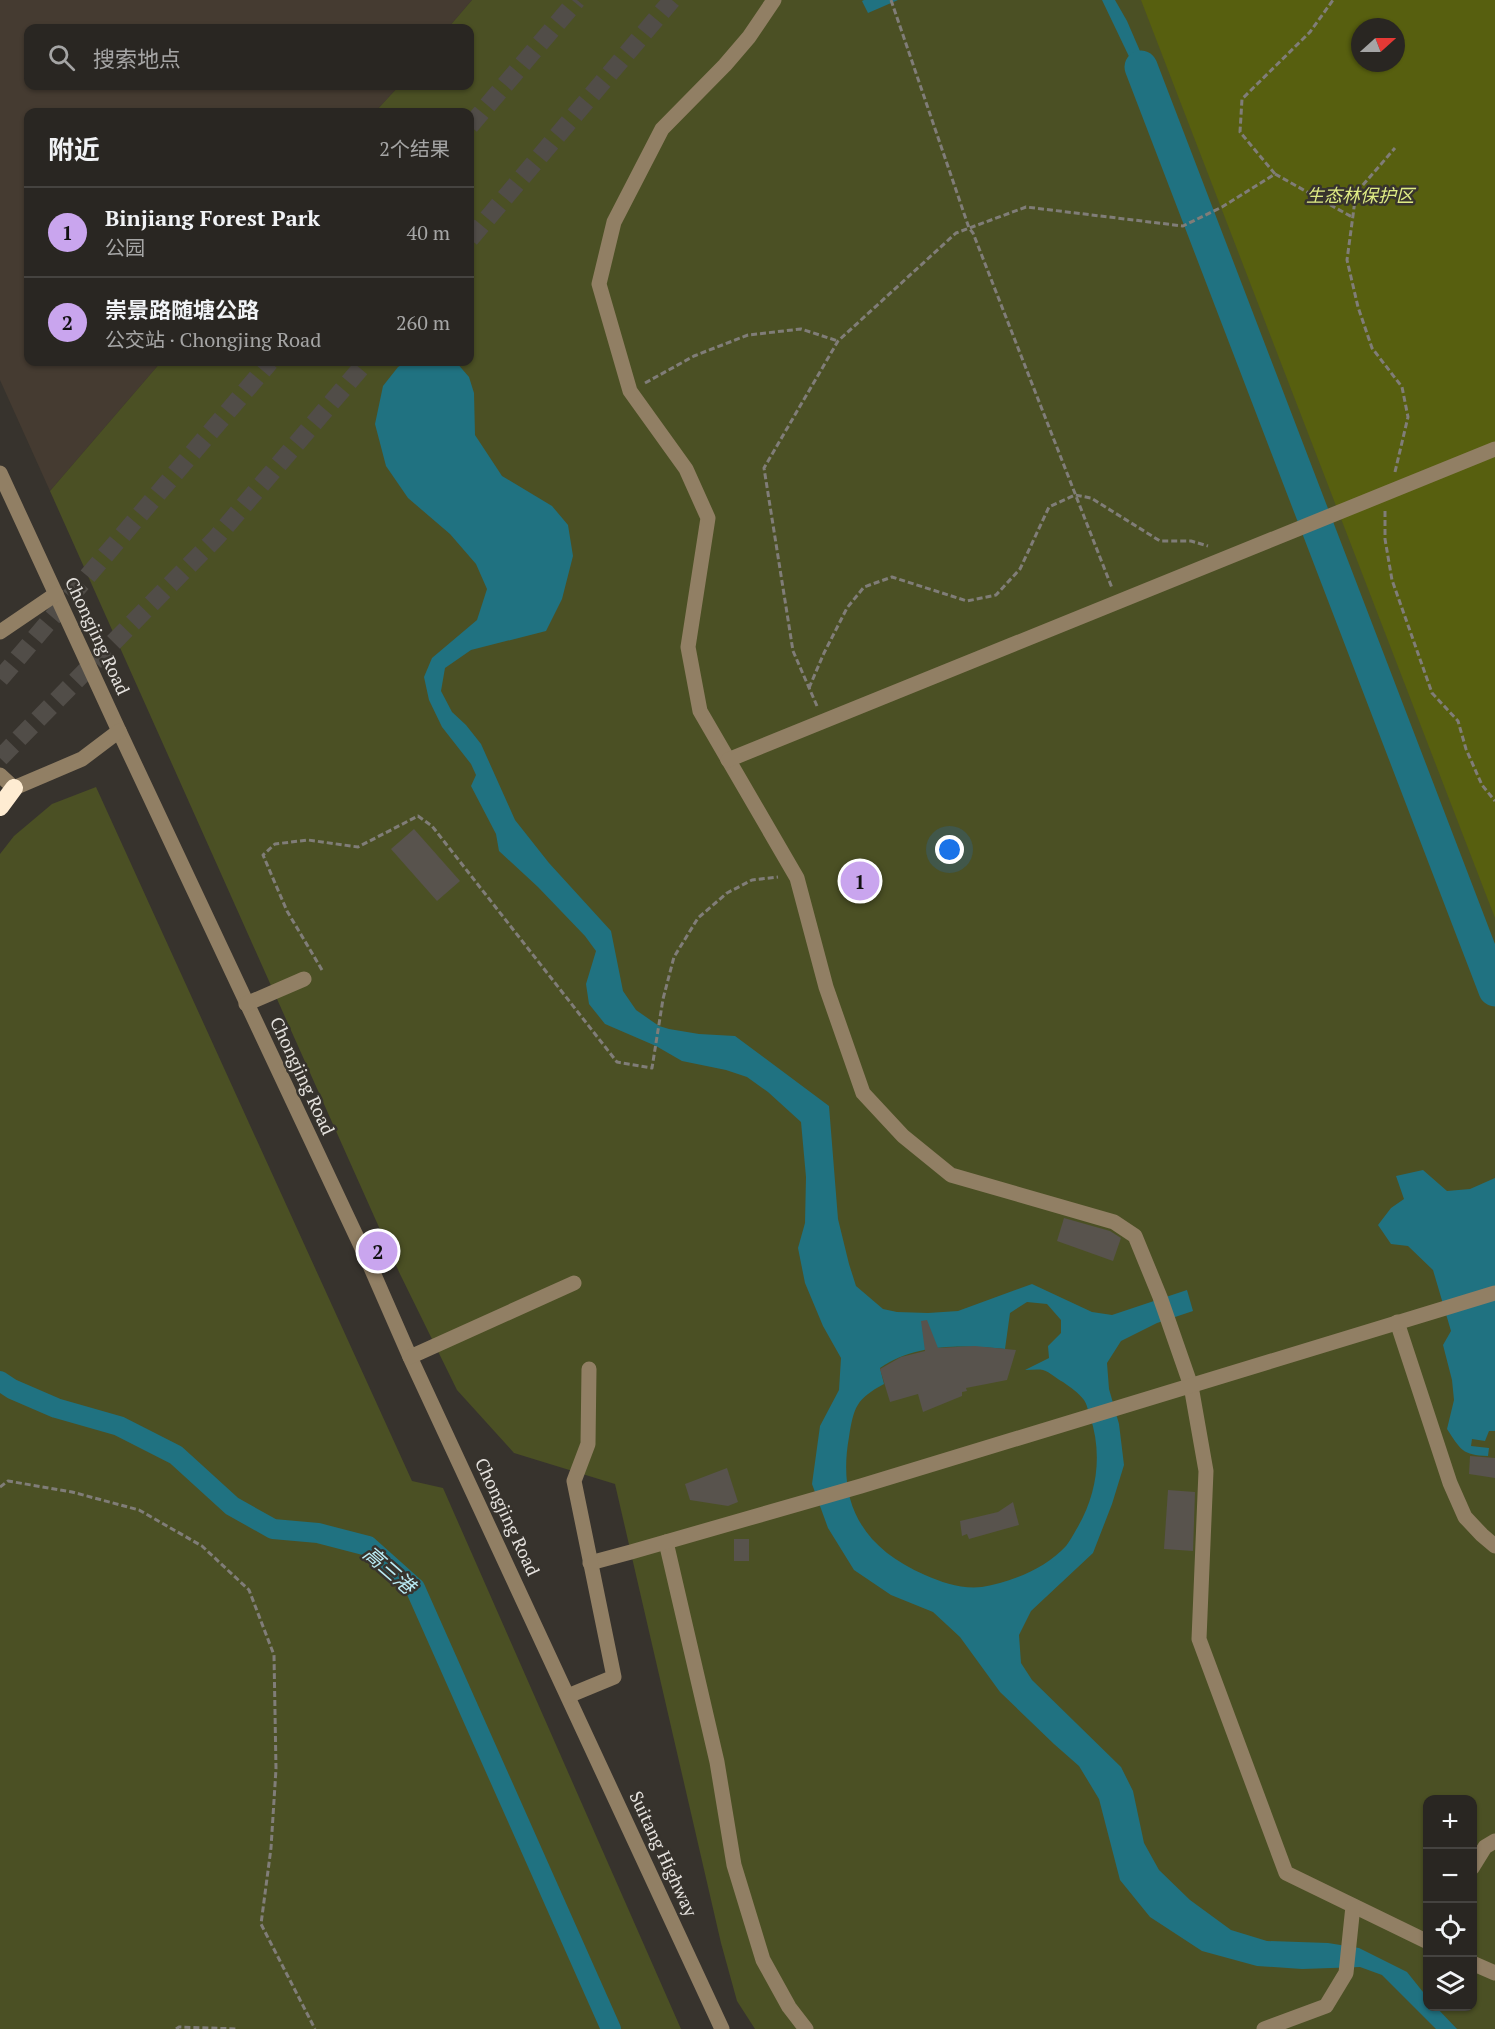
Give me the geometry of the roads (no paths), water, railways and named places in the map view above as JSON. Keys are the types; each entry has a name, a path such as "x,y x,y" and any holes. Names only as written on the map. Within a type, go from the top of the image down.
{"highway":[{"path":"0,807 14,788"}],"street":[{"path":"774,0 749,38 662,129 614,222 599,284 630,391 686,469 708,518 688,647 700,711 795,875 826,987 863,1093 903,1136 951,1175 1114,1222 1135,1236 1160,1296 1191,1386 1206,1471 1199,1639 1286,1873 1423,1940"},
{"path":"728,760 1495,449"},
{"name":"Chongjing Road","path":"0,473 368,1261 410,1357 568,1696"},
{"path":"0,632 56,594"},
{"path":"0,775 14,788 82,759 119,731"},
{"path":"246,1004 304,979"},
{"path":"410,1357 574,1283"},
{"path":"590,1563 1076,1422 1495,1293"},
{"path":"1397,1322 1450,1483 1465,1517 1495,1546"},
{"path":"568,1696 614,1677 574,1481 588,1444 589,1369"},
{"path":"666,1542 717,1762 734,1865 763,1960 789,2007 806,2029"},
{"name":"Suitang Highway","path":"568,1696 722,2029"},
{"path":"1477,1861 1485,1846 1495,1841"},
{"path":"1264,2029 1326,2006 1346,1973 1353,1906"},
{"path":"1477,1964 1495,1973"}],"water":[{"path":"898,0 868,13 862,1"},
{"path":"1102,0 1115,0 1146,65 1135,69"},
{"path":"459,366 469,377 474,393 475,435 502,476 552,506 568,525 573,556 562,599 546,631 471,650 445,668 441,691 452,712 481,744 515,820 549,863 611,931 623,991 636,1010 659,1026 669,1029 699,1034 735,1036 829,1106 838,1219 856,1286 883,1309 928,1313 958,1311 1032,1284 1092,1312 1112,1315 1187,1290 1193,1311 1157,1323 1121,1341 1107,1363 1109,1389 1119,1424 1124,1465 1093,1553 1031,1611 1019,1635 1021,1663 1032,1680 1121,1767 1133,1791 1144,1843 1159,1870 1190,1900 1231,1930 1267,1941 1328,1943 1359,1948 1407,1972 1423,1992 1423,2011 1440,2011 1457,2029 1436,2029 1382,1975 1360,1967 1302,1969 1257,1966 1202,1951 1150,1917 1120,1880 1099,1799 1079,1766 1000,1692 960,1637 933,1612 891,1595 854,1570 828,1528 812,1484 820,1426 839,1390 841,1358 823,1326 805,1283 798,1248 805,1223 806,1177 801,1122 768,1092 747,1077 682,1061 656,1046 605,1024 589,1004 586,984 596,951 585,936 538,887 499,851 496,834 471,786 476,775 471,764 442,727 429,700 424,677 432,658 477,620 487,589 476,564 450,534 408,498 386,466 375,424 383,386 398,367","holes":["1027,1302 1047,1304 1061,1320 1061,1333 1048,1346 1049,1358 1025,1370 1048,1372 1082,1397 1094,1431 1097,1460 1093,1489 1083,1517 1066,1546 1049,1561 1028,1573 982,1587 952,1585 939,1581 903,1564 885,1551 859,1521 851,1503 846,1461 855,1411 867,1394 884,1384 880,1368 894,1360 925,1350 957,1347 1005,1349 1010,1313"]},
{"path":"1423,1170 1447,1191 1470,1189 1495,1178 1495,1431 1489,1431 1485,1441 1472,1439 1471,1446 1489,1448 1488,1456 1467,1453 1447,1429 1454,1400 1452,1380 1443,1345 1451,1331 1433,1270 1408,1246 1391,1244 1378,1225 1391,1208 1404,1199 1396,1176"}],"waterway":[{"path":"1141,67 1495,990"},
{"name":"高三港","path":"0,1381 12,1389 56,1408 119,1426 176,1455 232,1506 273,1529 318,1533 368,1546 415,1588 611,2029"}],"tunnel":[{"path":"474,121 577,0"},
{"path":"474,234 672,0"},
{"path":"0,679 267,366"},
{"path":"0,758 216,538 363,366"}],"place":[{"name":"Binjiang Forest Park","path":"860,881"},
{"name":"崇景路随塘公路","path":"378,1251"}],"park label":[{"name":"生态林保护区","path":"1360,196"}]}
